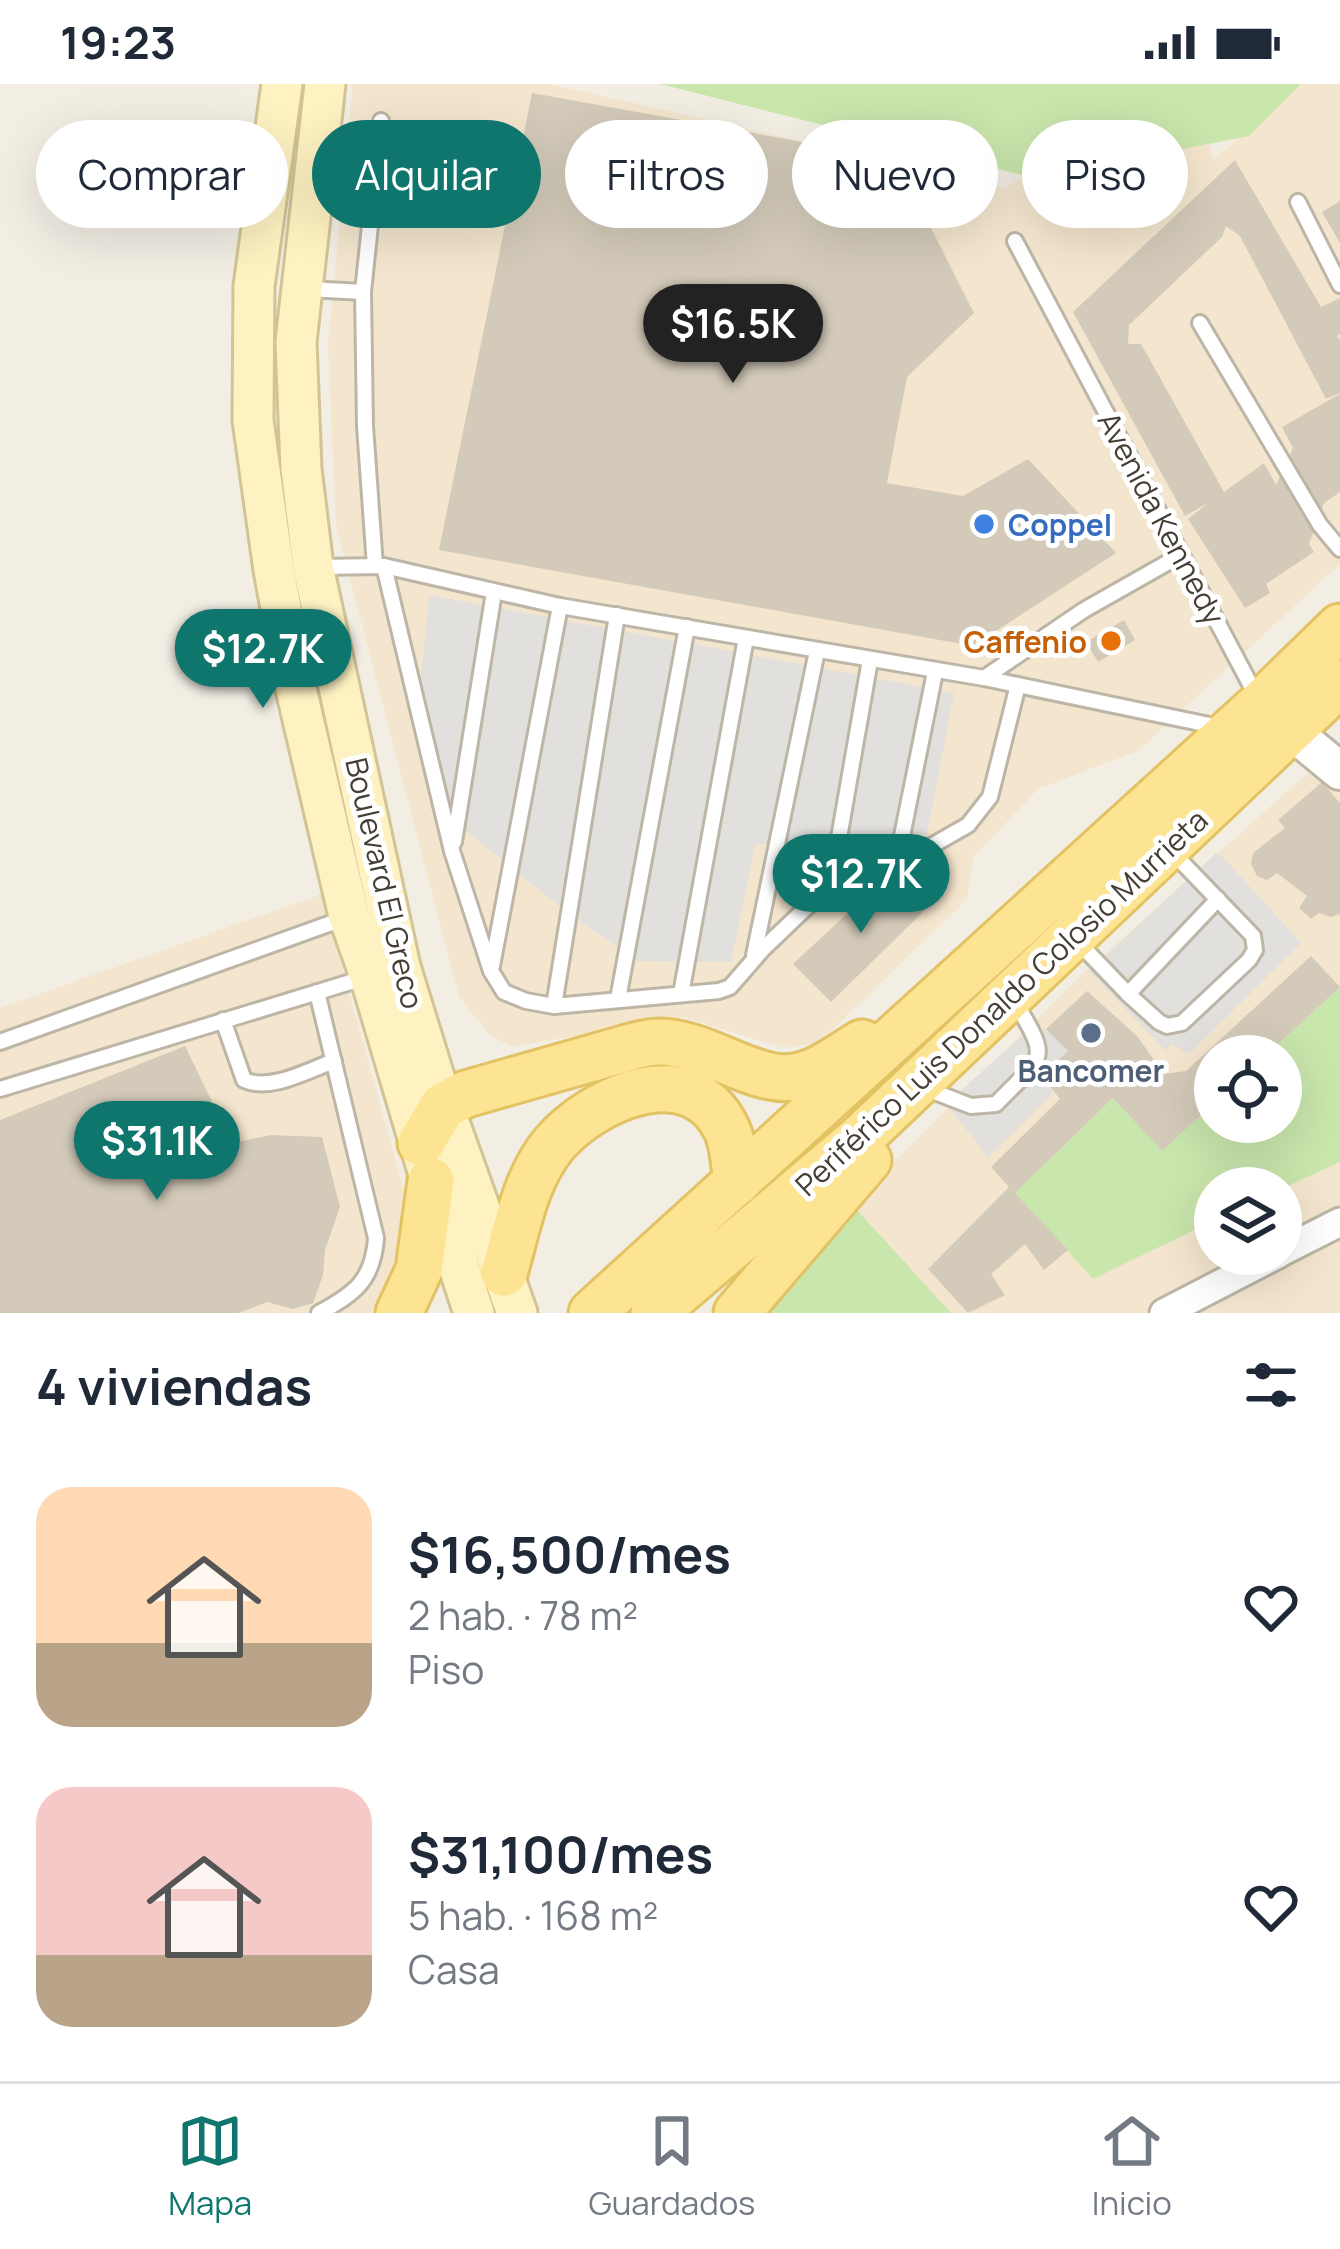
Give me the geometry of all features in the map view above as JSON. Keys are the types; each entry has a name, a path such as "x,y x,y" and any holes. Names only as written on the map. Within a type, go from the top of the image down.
{"main road":[{"name":"Boulevard El Greco","path":"281,84 254,286 253,420 293,568"},
{"name":"Boulevard El Greco","path":"326,84 296,342 293,568 301,711 368,910 474,1313"},
{"name":"Periférico Luis Donaldo Colosio Murrieta","path":"654,1313 859,1139 1168,848 1261,721 1340,627"},
{"name":"Periférico Luis Donaldo Colosio Murrieta","path":"592,1313 1042,903 1261,721 1340,683"},
{"path":"399,1313 419,1270 432,1143 466,1094 658,1042 706,1052 772,1077 795,1077 819,1070 928,1007"},
{"path":"511,1293 528,1190 555,1143 587,1115 627,1092 658,1088 702,1100 729,1132 737,1182"},
{"path":"737,1313 865,1165 909,1092"},
{"name":"Boulevard El Greco","path":"432,1143 511,1293"}],"street":[{"name":"Avenida Kennedy","path":"1261,721 1340,770"},
{"path":"1302,1241 1340,1222"},
{"path":"1164,1313 1237,1275"}],"lane":[{"path":"1298,202 1340,285"},
{"path":"370,228 363,292 365,426 380,566 452,851 491,971 504,992 554,1006 730,987 831,884 873,855 926,850 968,825 990,797 1018,685"},
{"name":"Avenida Kennedy","path":"1016,241 1181,555 1261,721"},
{"path":"301,289 363,292"},
{"path":"1200,322 1320,525 1340,549"},
{"path":"984,678 1084,610 1181,555"},
{"path":"293,568 380,566 560,606 935,672 1261,721"},
{"path":"452,851 494,592"},
{"path":"491,971 560,606"},
{"path":"554,1006 617,615"},
{"path":"618,999 687,628"},
{"path":"682,994 746,638"},
{"path":"753,960 817,651"},
{"path":"831,884 870,660"},
{"path":"899,851 935,672"},
{"path":"1042,903 1160,1022 1182,1023 1255,950 1253,936 1168,848"},
{"path":"1128,994 1219,899"},
{"path":"0,1042 368,910"},
{"path":"0,1089 385,972"},
{"path":"316,992 376,1238 367,1275 352,1294 320,1313"},
{"path":"909,1092 971,1106 996,1104 1040,1052 1012,995"},
{"path":"223,1020 244,1080 250,1084 266,1084 334,1061"}],"shaded area":[{"path":"353,84 549,84 708,120 565,120 565,228 768,228 768,134 792,139 792,228 998,228 998,186 1007,188 1022,176 1022,228 1188,228 1188,120 1093,120 1139,84 1191,84 1214,160 1297,84 1340,84 1340,564 1138,751 1038,789 973,858 967,899 819,1043 783,1048 683,1017 512,1047 490,1035 459,997 336,526 328,344 339,228 541,228 541,120 350,120"},
{"path":"429,595 954,693 927,834 755,845 731,962 638,961 573,917 455,822 421,678"},
{"path":"1318,764 1340,789 1340,1313 765,1313 840,1216 1078,978"},
{"path":"1216,853 1301,943 1208,1035 1194,1035 1189,1054 1171,1044 1166,1051 1089,971"},
{"path":"322,894 413,1223 376,1313 0,1313 0,1008"},
{"path":"1046,1029 1068,1051 1041,1075 1054,1092 988,1157 946,1104 1018,1039"}],"green space":[{"path":"660,84 1301,84 1249,136 1188,148 1188,120 1022,120 1022,175 998,169 998,120 803,120"},
{"path":"1340,987 1340,1162 1302,1179 1302,1167 1194,1167 1194,1230 1093,1279 1015,1193 1113,1098 1162,1150 1194,1121 1194,1143 1302,1143 1302,1035 1288,1035"},
{"path":"857,1210 951,1313 755,1313 816,1245"}],"building":[{"path":"532,93 681,120 565,120 565,228 768,228 768,136 792,140 792,228 931,228 974,313 907,377 887,483 963,496 1028,459 1116,553 973,646 439,550 505,228 541,228 541,120 527,120"},
{"path":"1235,160 1321,307 1340,298 1340,393 1326,399 1240,236 1226,226 1222,237 1129,325 1128,344 1141,344 1224,492 1264,463 1276,485 1293,448 1282,427 1340,394 1340,492 1324,503 1309,544 1314,552 1266,584 1270,593 1245,608 1188,519 1208,503 1185,516 1073,312 1163,228 1188,228 1188,204"},
{"path":"1340,201 1340,243 1322,212"},
{"name":"Caffenio","path":"1124,620 1135,640 1098,662 1086,642"},
{"path":"1322,782 1340,803 1340,914 1319,913 1311,919 1299,908 1307,896 1277,873 1267,880 1257,876 1251,864 1253,853 1285,828 1278,820"},
{"path":"894,870 929,906 831,1002 793,964"},
{"path":"1311,956 1340,987 1288,1035 1225,1035"},
{"path":"1087,991 1137,1036 1164,1074 1186,1071 1194,1064 1194,1121 1162,1151 1113,1098 1015,1193 1068,1250 1044,1270 1025,1244 991,1274 1005,1295 968,1313 928,1269 1009,1187 991,1167 1060,1099 1041,1075 1068,1051 1046,1029"},
{"path":"185,1046 232,1143 271,1135 322,1137 340,1207 313,1303 293,1309 267,1302 239,1313 0,1313 0,1120"}],"place":[{"name":"Coppel","path":"984,524"},
{"name":"Caffenio","path":"1111,641"},
{"name":"Bancomer","path":"1091,1033"}]}
